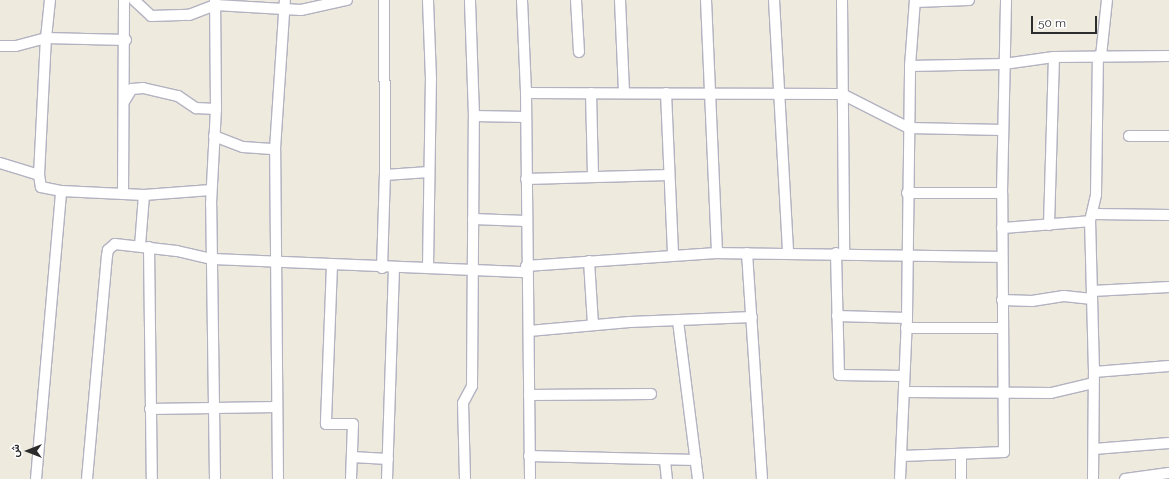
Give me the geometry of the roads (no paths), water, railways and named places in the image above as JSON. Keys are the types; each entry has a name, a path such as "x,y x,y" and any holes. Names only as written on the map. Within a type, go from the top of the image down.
{"street":[{"path":"50,0 46,38 40,175 41,187 61,191 144,195 211,190"},
{"path":"123,194 126,40 124,0"},
{"path":"134,0 151,16 189,15 215,2 285,4 314,9 347,0"},
{"path":"382,268 385,175 384,0"},
{"path":"428,0 431,38 428,267"},
{"path":"465,479 463,403 472,386 474,116 470,0"},
{"path":"522,0 526,93 526,221 529,331 530,479"},
{"path":"576,0 579,52"},
{"path":"620,0 624,92"},
{"path":"706,0 712,93 717,254"},
{"path":"774,0 788,252"},
{"path":"842,0 840,254 837,316 839,374 904,376"},
{"path":"900,479 908,255 908,128 910,66 915,1 969,0"},
{"path":"902,456 961,455 1004,452 1002,193 1006,0"},
{"path":"1093,479 1094,372 1092,218 1100,56 1107,0"},
{"path":"215,2 216,109 211,190 215,479"},
{"path":"278,479 275,149 285,4"},
{"path":"0,46 16,46 46,38 126,40"},
{"path":"910,66 1004,64 1054,57 1169,56"},
{"path":"1049,225 1054,57"},
{"path":"125,100 132,90 143,88 178,96 196,108 216,109"},
{"path":"526,93 624,92 779,95 842,94 908,128 1003,130"},
{"path":"591,93 594,176"},
{"path":"666,93 668,175 673,256"},
{"path":"474,116 526,117"},
{"path":"214,136 244,147 275,149"},
{"path":"1129,136 1169,136"},
{"path":"0,163 40,175"},
{"path":"385,175 429,172"},
{"path":"526,179 668,175"},
{"path":"36,479 61,191"},
{"path":"907,193 1002,193"},
{"path":"144,195 144,247 152,479"},
{"path":"1002,228 1049,225 1092,218 1169,215"},
{"path":"473,219 526,221"},
{"path":"87,479 107,253 116,244 144,247 212,259 382,268 428,267 472,270 527,269 589,261 747,253 788,252 1002,257"},
{"path":"747,253 762,479"},
{"path":"589,261 593,325"},
{"path":"332,265 326,424 353,424 351,479"},
{"path":"387,479 394,268"},
{"path":"1002,300 1032,301 1064,296 1092,295 1169,287"},
{"path":"837,316 906,323 1002,328"},
{"path":"529,331 593,325 752,317"},
{"path":"678,321 698,479"},
{"path":"1094,372 1169,366"},
{"path":"904,392 1051,393 1093,383"},
{"path":"529,395 651,394"},
{"path":"150,409 277,407"},
{"path":"1094,449 1169,443"},
{"path":"961,455 961,479"},
{"path":"529,456 665,461 696,460"},
{"path":"352,457 388,459"},
{"path":"665,461 667,479"},
{"path":"1125,479 1169,473"}]}
